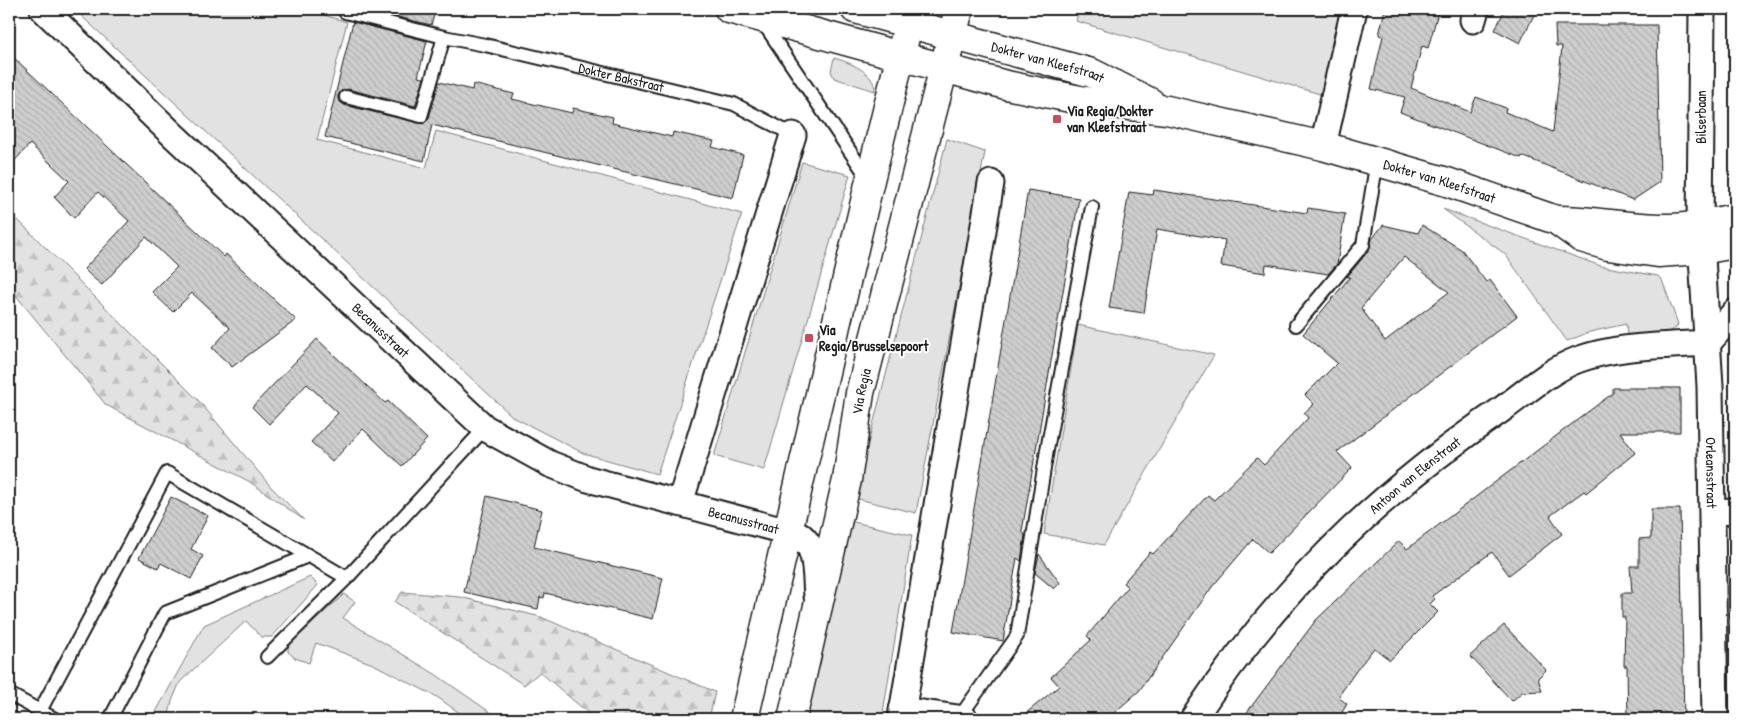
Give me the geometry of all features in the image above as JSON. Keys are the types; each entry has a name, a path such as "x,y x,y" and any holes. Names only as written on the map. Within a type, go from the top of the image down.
{"main road":[{"path":"729,9 901,57"},
{"path":"744,719 910,16 854,9"},
{"name":"Via Regia","path":"792,719 847,480 860,394 959,9"},
{"name":"Dokter van Kleefstraat","path":"910,16 952,37 1092,73 1167,110"},
{"name":"Dokter van Kleefstraat","path":"901,57 1085,102 1167,110 1377,160 1556,220 1581,238 1608,246 1658,253 1701,238"},
{"path":"1701,238 1735,218"},
{"path":"1701,238 1735,244"}],"street":[{"name":"Becanusstraat","path":"43,9 171,133 485,428 550,464 588,479 789,530"},
{"path":"1323,146 1354,9"},
{"name":"Bilserbaan","path":"1701,238 1702,9"},
{"path":"680,503 793,135"},
{"path":"962,719 902,715 991,183"},
{"name":"Orleansstraat","path":"1701,238 1708,343 1724,512 1725,668 1715,719"},
{"path":"1708,343 1735,312"},
{"name":"Antoon van Elenstraat","path":"1193,719 1254,634 1311,569 1350,529 1401,484 1461,437 1575,361 1604,352 1708,343"},
{"path":"789,530 805,539 813,552 818,603"}],"lane":[{"name":"Dokter Bakstraat","path":"345,12 444,37 485,44 734,104 793,135"},
{"path":"759,17 870,180"},
{"path":"346,97 421,116 444,37"},
{"path":"1296,325 1363,245 1377,160"},
{"path":"962,719 1017,636 1047,450 1092,207"},
{"path":"267,657 347,578 485,428"},
{"path":"40,711 167,473 347,578"},
{"path":"110,719 165,612 308,556"},
{"path":"9,694 56,719"}],"green space":[{"path":"74,9 304,9 347,22 317,140 426,168 436,131 742,214 657,474 583,453 513,417"},
{"path":"1079,9 1343,9 1323,95 1076,21"},
{"path":"834,58 854,65 866,73 874,84 875,91 834,78 831,71"},
{"path":"947,139 985,152 916,513 854,498"},
{"path":"802,162 850,175 764,470 714,456"},
{"path":"1443,209 1601,266 1658,276 1662,280 1678,324 1676,328 1666,333 1627,335 1626,324 1590,332 1567,341 1505,254"},
{"path":"9,211 198,400 272,488 304,520 250,482 106,405 9,287"},
{"path":"1078,325 1214,355 1104,545 1044,534"},
{"path":"849,521 912,535 882,719 804,719"},
{"path":"310,577 318,585 272,637 261,637 246,621 180,682 172,701 168,719 152,719 204,625"},
{"path":"402,592 460,597 541,617 715,692 709,719 595,719 540,672 524,685 395,602"},
{"path":"344,594 355,602 343,618 435,674 500,719 468,719 437,697 373,664 316,643 309,663 295,658 288,652 288,646"}],"building":[{"path":"365,9 436,9 431,25"},
{"path":"1385,9 1439,9 1428,48 1422,46 1411,88 1470,112 1476,97 1506,108 1505,112 1553,132 1562,46 1556,46 1555,25 1657,25 1660,182 1633,200 1522,156 1521,158 1400,112 1405,97 1371,89 1383,36 1379,35"},
{"path":"1505,9 1537,9 1520,43 1495,30"},
{"path":"353,22 427,41 418,77 424,78 415,106 348,89 341,91 338,95 338,100 344,105 423,124 429,118 439,82 472,90 473,84 514,94 512,99 572,113 573,108 613,117 612,123 672,137 673,132 714,141 712,147 743,155 733,198 432,125 424,161 325,137"},
{"path":"9,53 224,257 226,254 296,320 232,367 212,348 230,328 192,293 173,312 152,292 177,267 146,237 102,285 92,277 84,269 129,221 98,192 74,218 54,197 69,181 30,144 9,167"},
{"path":"1028,190 1079,198 1022,531 1025,535 1021,561 1017,558 1003,641 953,632"},
{"path":"1154,190 1307,213 1308,208 1345,214 1337,264 1328,274 1266,264 1265,273 1221,266 1225,240 1157,229 1144,313 1109,308 1129,192 1153,195"},
{"path":"1383,225 1418,233 1422,225 1462,250 1486,282 1490,280 1517,316 1337,452 1352,468 1269,553 1253,539 1212,587 1139,691 1107,719 1019,719 1059,686 1051,677 1091,640 1087,636 1128,587 1123,583 1150,552 1153,554 1208,495 1214,500 1257,458 1264,465 1308,418 1304,413 1314,404 1305,395 1337,363 1303,334 1350,277 1347,277 1369,250 1372,239","holes":["1404,257 1449,292 1385,341 1361,308"]},
{"path":"317,339 385,403 388,401 427,439 402,466 363,429 332,462 311,442 338,413 307,384 269,424 252,407"},
{"path":"1613,388 1680,388 1680,432 1620,432 1635,453 1586,493 1584,491 1550,516 1562,534 1509,575 1492,552 1432,596 1435,599 1430,604 1438,612 1390,660 1374,648 1356,671 1338,697 1347,704 1338,719 1242,719 1316,620 1399,541 1407,549 1613,393"},
{"path":"487,496 542,510 534,547 663,578 653,619 545,593 544,598 540,597 538,609 464,592"},
{"path":"171,497 208,516 191,549 203,556 191,579 161,563 158,568 139,558"},
{"path":"1651,509 1680,509 1684,719 1628,719 1627,666 1624,666 1625,617 1622,617 1622,593 1632,593 1630,566 1639,566 1639,539 1651,538"},
{"path":"1039,554 1060,583 1054,589 1035,573"},
{"path":"1504,625 1546,670 1538,678 1542,691 1522,692 1512,701 1470,656"}],"place":[{"name":"Via Regia/Dokter van Kleefstraat","path":"1057,119"},
{"name":"Via Regia/Brusselsepoort","path":"809,338"}]}
